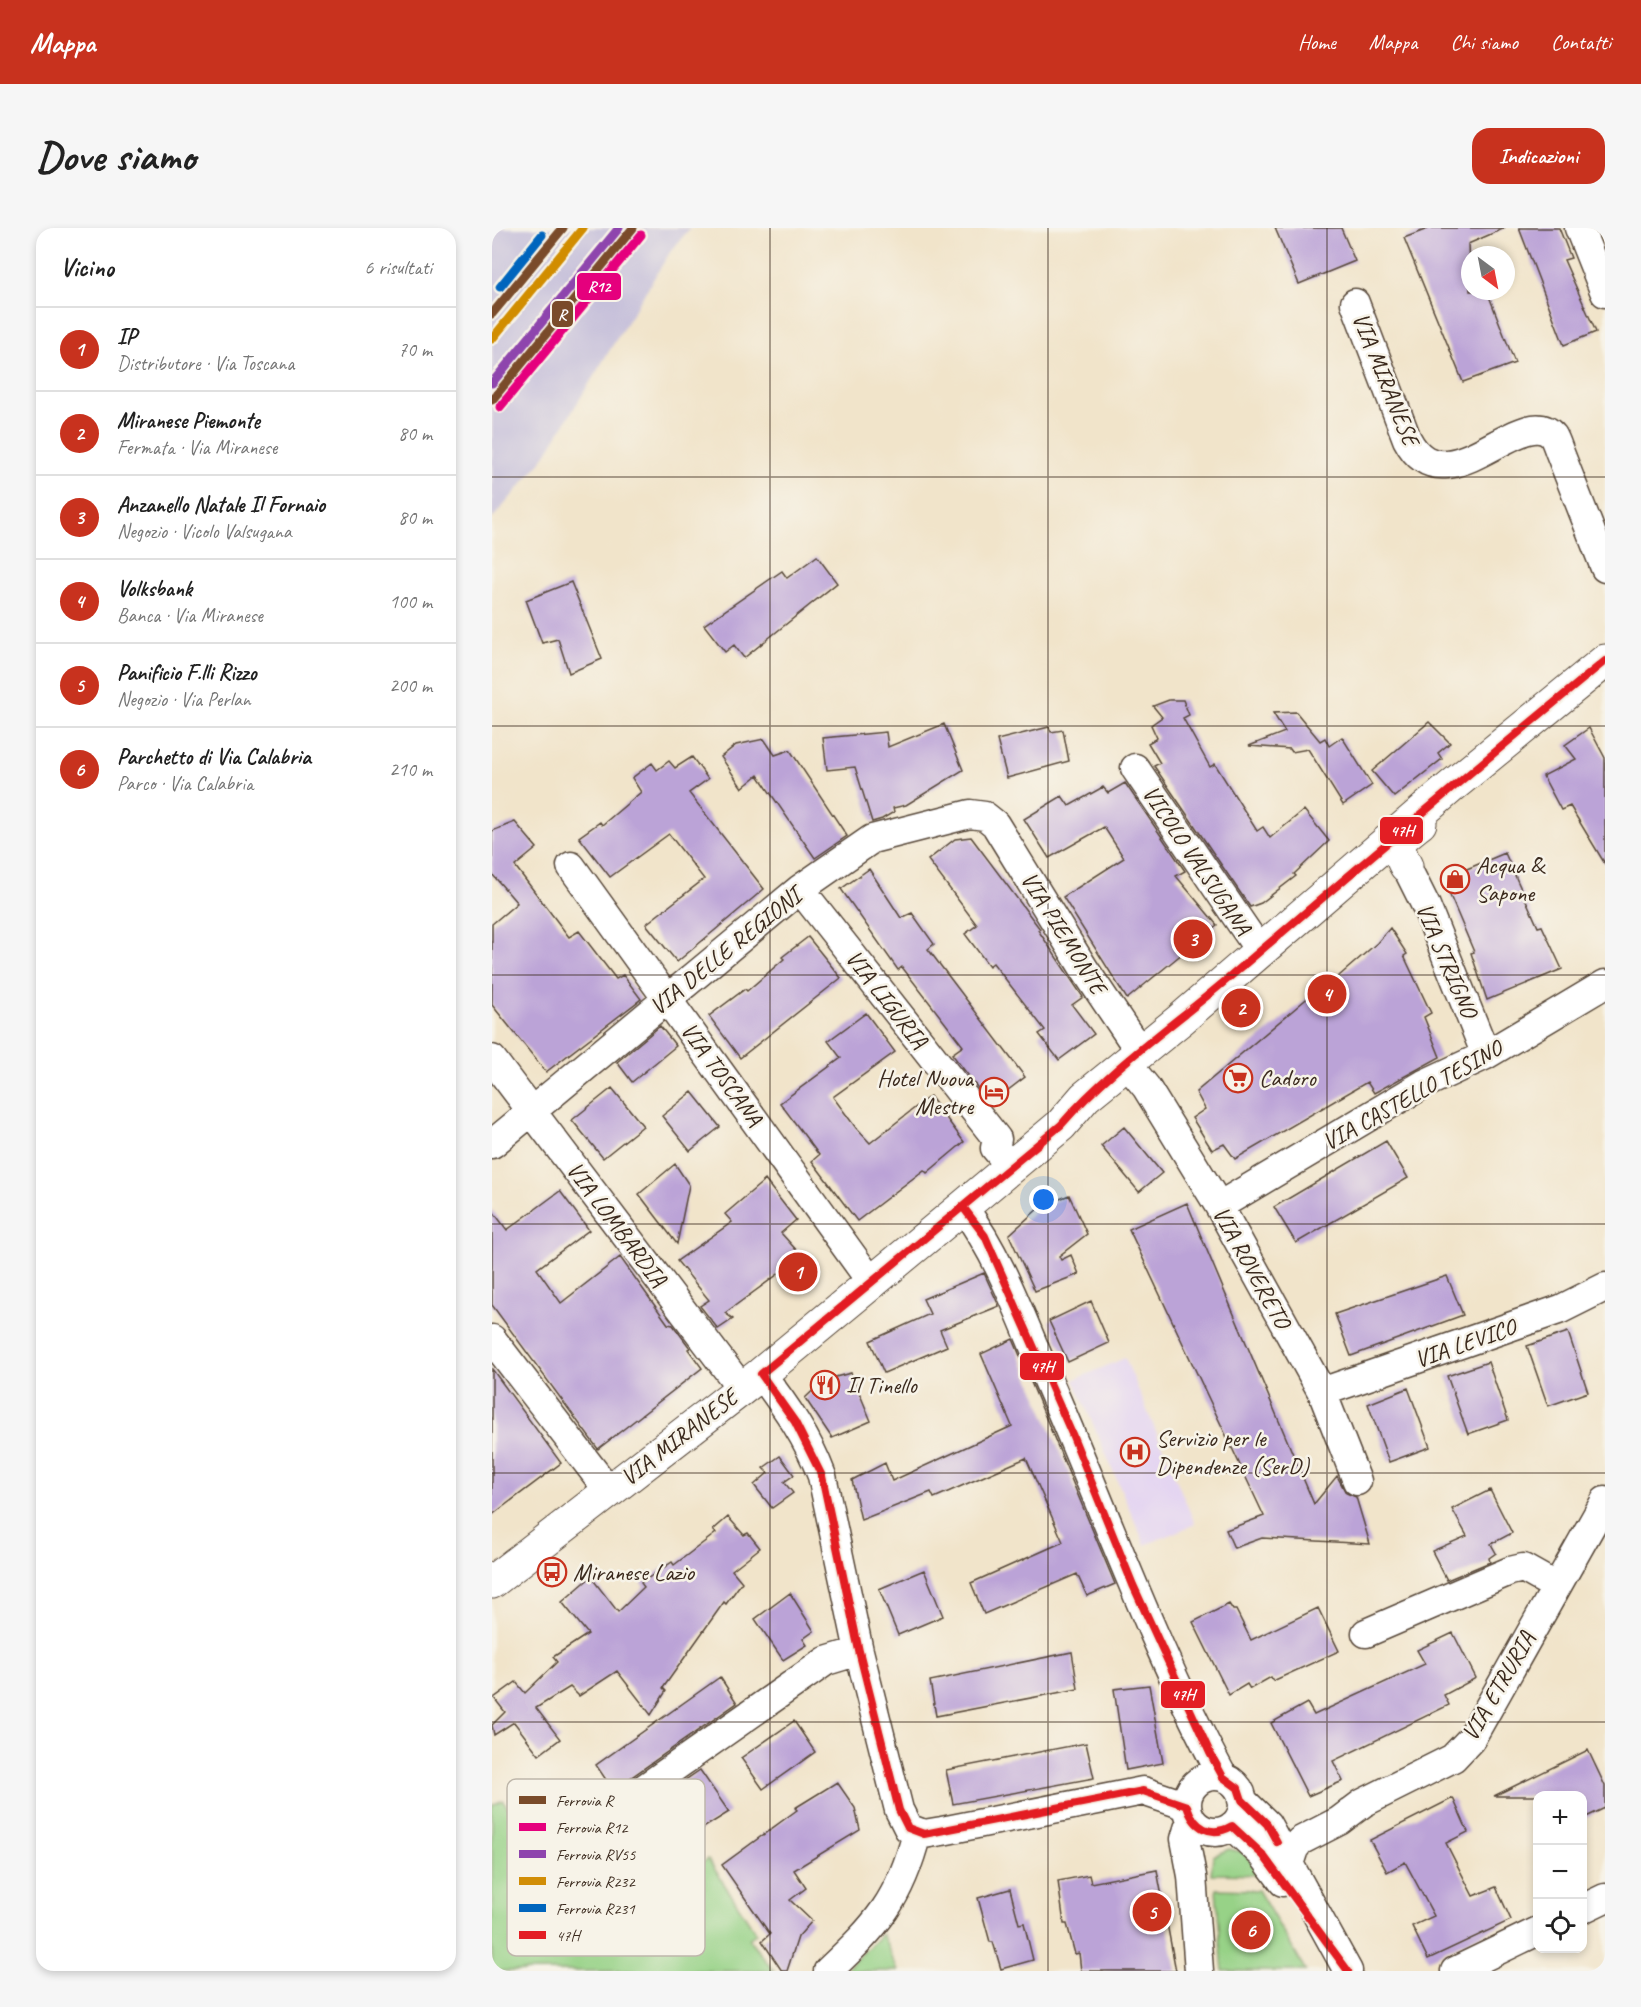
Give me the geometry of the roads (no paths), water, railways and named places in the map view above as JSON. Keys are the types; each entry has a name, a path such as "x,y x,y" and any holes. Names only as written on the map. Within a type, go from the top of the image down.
{"street":[{"path":"1579,228 1605,293"},
{"name":"VIA MIRANESE","path":"1355,303 1407,439 1418,456 1431,464 1447,465 1520,434 1531,431 1546,432 1552,436 1560,453 1605,568"},
{"path":"1151,1055 1348,892 1452,786 1605,662"},
{"path":"1403,861 1505,756 1605,677"},
{"name":"VICOLO VALSUGANA","path":"1135,768 1267,961"},
{"path":"1403,861 1400,842 1440,805 1452,786"},
{"name":"VIA DELLE REGIONI","path":"492,1144 800,890 877,836 960,815 985,816"},
{"name":"VIA PIEMONTE","path":"985,816 998,828 1085,970 1130,1037 1151,1055"},
{"path":"1348,892 1380,858 1392,852 1403,861"},
{"name":"VIA STRIGNO","path":"1403,861 1426,906 1486,1055"},
{"name":"VIA TOSCANA","path":"571,866 848,1254 872,1283"},
{"name":"VIA LIGURIA","path":"800,890 997,1139 995,1148 1011,1167"},
{"name":"VIA CASTELLO TESINO","path":"1218,1206 1424,1084 1486,1055 1605,984"},
{"name":"VIA MIRANESE","path":"492,1582 751,1381 1061,1125 1094,1108 1151,1055"},
{"name":"VIA ROVERETO","path":"1151,1055 1218,1206 1322,1392 1357,1481"},
{"name":"VIA LOMBARDIA","path":"492,1059 531,1111 751,1381 805,1437 822,1476 859,1651 902,1821 917,1833"},
{"path":"963,1207 985,1236 1072,1434 1133,1585 1223,1777 1238,1788 1242,1800 1267,1824 1347,1970"},
{"name":"VIA LEVICO","path":"1322,1392 1561,1309 1605,1287"},
{"path":"492,1338 609,1491"},
{"name":"VIA ETRURIA","path":"1289,1864 1294,1849 1300,1841 1339,1821 1363,1803 1445,1762 1471,1739 1555,1586 1605,1501"},
{"path":"1366,1633 1510,1571 1524,1568 1555,1586"},
{"path":"658,1779 826,1661 859,1651"},
{"path":"1199,1971 1192,1876 1185,1839 1189,1796 1200,1781 1211,1776 1223,1777"},
{"path":"828,1971 865,1936 885,1911 907,1869 917,1833 942,1831 1143,1791 1189,1813 1200,1828 1224,1829 1263,1855 1347,1970"},
{"path":"1192,1876 1224,1829 1239,1818 1242,1800"},
{"name":"VIA ETRURIA","path":"1267,1824 1292,1827 1335,1810 1363,1803"},
{"path":"1587,1907 1605,1898"},
{"path":"1455,1971 1533,1933"}],"rail line":[{"name":"R","path":"492,314 563,228"},
{"name":"R232","path":"492,339 583,228"},
{"name":"RV55","path":"492,383 619,228"},
{"name":"R","path":"492,400 633,228"},
{"name":"R231","path":"500,287 542,235"},
{"name":"R12","path":"500,407 641,235"}],"place":[{"name":"Acqua & Sapone","path":"1455,879"},
{"name":"Anzanello Natale Il Fornaio","path":"1193,939"},
{"name":"Volksbank","path":"1327,994"},
{"name":"Miranese Piemonte","path":"1241,1008"},
{"name":"Cadoro","path":"1238,1078"},
{"name":"Hotel Nuova Mestre","path":"994,1092"},
{"name":"IP","path":"798,1272"},
{"name":"Il Tinello","path":"825,1385"},
{"name":"Servizio per le Dipendenze (SerD)","path":"1135,1452"},
{"name":"Miranese Lazio","path":"552,1572"},
{"name":"Panificio F.lli Rizzo","path":"1152,1912"},
{"name":"Parchetto di Via Calabria","path":"1251,1930"}]}
